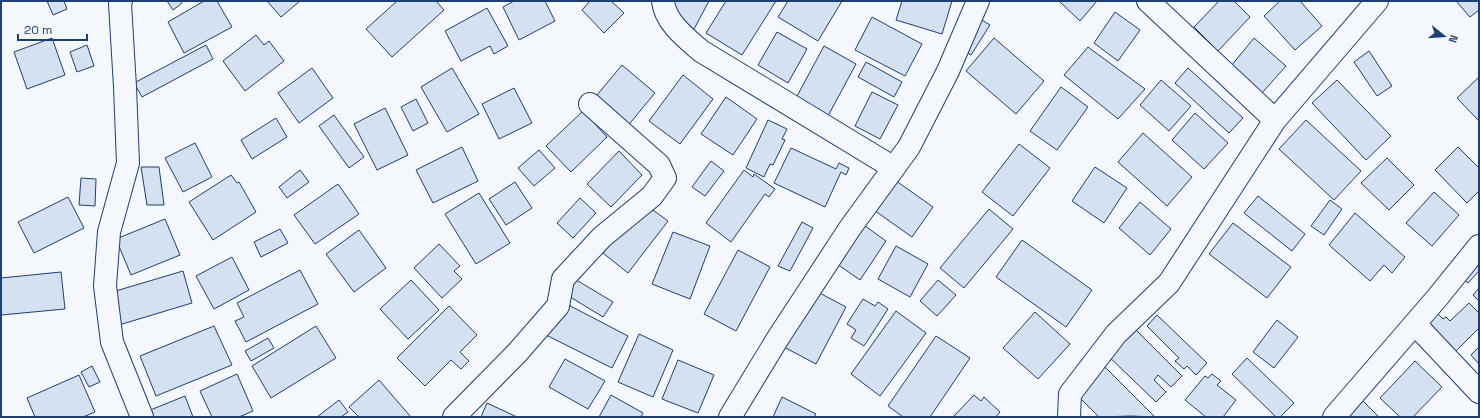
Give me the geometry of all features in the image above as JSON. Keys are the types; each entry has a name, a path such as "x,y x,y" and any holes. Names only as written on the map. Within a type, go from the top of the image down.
{"street":[{"path":"121,1 126,87 128,163 109,232 105,286 112,342 142,417"},
{"path":"663,1 663,8 676,29 701,51 894,168"},
{"path":"730,417 778,338 846,234 909,147 948,71 978,1"},
{"path":"1148,1 1275,120"},
{"path":"1069,417 1070,394 1116,334 1168,283 1275,120 1377,1"},
{"path":"454,417 517,353 558,306 564,279 602,237 652,196 665,178 659,165 590,104"},
{"path":"1334,417 1415,324 1479,246"},
{"path":"1415,324 1479,392"}],"building":[{"path":"47,1 64,1 67,9 53,15"},
{"path":"167,1 181,1 182,3 173,10"},
{"path":"204,1 217,1 232,27 184,53 168,22"},
{"path":"267,1 300,1 281,17"},
{"path":"397,1 436,1 444,10 392,57 366,29"},
{"path":"514,1 545,1 555,21 519,40 503,7"},
{"path":"590,1 611,1 624,13 604,33 582,10"},
{"path":"667,1 709,1 693,31"},
{"path":"726,1 776,1 742,55 706,33"},
{"path":"788,1 842,1 818,41 778,17"},
{"path":"902,1 952,1 942,34 896,20"},
{"path":"1059,1 1097,1 1080,21"},
{"path":"1219,1 1234,1 1250,17 1218,51 1194,27"},
{"path":"1280,1 1300,1 1322,26 1295,50 1264,16"},
{"path":"1456,1 1479,1 1479,10 1470,17"},
{"path":"487,8 508,46 494,54 490,46 461,61 445,31"},
{"path":"1115,12 1140,30 1118,61 1094,43"},
{"path":"974,15 990,25 971,55 956,46"},
{"path":"872,17 922,44 905,76 855,50"},
{"path":"777,32 807,49 788,83 758,65"},
{"path":"256,35 264,45 269,41 284,61 245,91 223,61"},
{"path":"52,38 65,75 27,89 14,52"},
{"path":"994,38 1044,81 1016,114 966,71"},
{"path":"1254,38 1286,66 1262,93 1231,66"},
{"path":"87,45 94,66 77,72 70,52"},
{"path":"206,45 213,59 142,97 134,83"},
{"path":"824,46 856,64 828,116 796,98"},
{"path":"1088,47 1145,89 1118,119 1064,75"},
{"path":"1369,51 1392,86 1377,96 1354,62"},
{"path":"866,62 902,82 894,97 858,77"},
{"path":"622,65 655,93 626,128 592,101"},
{"path":"312,68 333,98 299,123 278,93"},
{"path":"452,68 479,114 447,132 421,87"},
{"path":"1188,68 1243,118 1229,133 1175,83"},
{"path":"683,75 713,99 680,144 649,121"},
{"path":"1479,77 1479,121 1457,98"},
{"path":"1161,80 1191,106 1169,131 1140,105"},
{"path":"1337,80 1391,136 1366,160 1312,103"},
{"path":"1061,87 1088,107 1057,150 1030,131"},
{"path":"514,88 532,123 499,139 482,104"},
{"path":"872,92 898,105 880,139 855,126"},
{"path":"726,97 757,119 733,155 701,134"},
{"path":"416,99 428,123 413,131 401,107"},
{"path":"385,108 408,155 377,170 354,124"},
{"path":"583,111 607,137 571,172 546,146"},
{"path":"1195,113 1228,143 1204,169 1172,140"},
{"path":"334,115 364,157 349,168 319,126"},
{"path":"276,118 287,137 252,159 241,140"},
{"path":"768,120 787,129 782,139 785,140 773,165 770,164 764,177 746,168"},
{"path":"1306,120 1361,171 1334,200 1279,149"},
{"path":"1143,133 1192,177 1167,206 1118,162"},
{"path":"195,143 212,177 183,192 165,158"},
{"path":"1019,144 1050,168 1013,216 982,192"},
{"path":"462,147 478,181 433,203 416,170"},
{"path":"1458,147 1479,168 1479,191 1467,203 1435,170"},
{"path":"791,148 836,169 839,163 849,168 846,175 841,172 825,207 774,183"},
{"path":"539,150 555,168 534,186 518,168"},
{"path":"619,151 642,175 611,207 587,184"},
{"path":"1387,158 1414,185 1389,210 1361,183"},
{"path":"711,161 724,171 705,196 692,187"},
{"path":"141,167 159,167 164,205 147,205"},
{"path":"1095,167 1127,188 1104,223 1072,201"},
{"path":"300,170 309,182 287,198 279,187"},
{"path":"744,170 753,177 754,174 775,189 769,197 765,194 731,242 706,223"},
{"path":"231,175 237,183 239,182 256,212 213,240 189,202"},
{"path":"81,178 96,179 95,206 79,205"},
{"path":"892,178 933,207 912,237 871,208"},
{"path":"515,182 532,208 506,225 489,199"},
{"path":"338,184 359,214 315,244 294,215"},
{"path":"1434,192 1459,215 1432,246 1406,223"},
{"path":"479,193 510,243 476,264 445,214"},
{"path":"1258,196 1305,234 1292,251 1244,213"},
{"path":"68,197 84,228 34,253 18,222"},
{"path":"580,198 596,213 573,238 557,223"},
{"path":"1330,200 1342,209 1324,235 1311,226"},
{"path":"642,202 668,221 628,273 603,253"},
{"path":"1140,202 1171,229 1150,255 1119,228"},
{"path":"989,209 1013,229 964,288 940,268"},
{"path":"1355,213 1405,257 1392,273 1384,265 1370,281 1329,245"},
{"path":"854,218 886,241 860,280 827,257"},
{"path":"165,219 180,255 131,275 116,239"},
{"path":"802,222 813,228 790,271 778,266"},
{"path":"1233,223 1291,267 1267,298 1209,254"},
{"path":"280,229 288,243 261,257 254,242"},
{"path":"359,230 386,268 354,292 326,254"},
{"path":"673,232 710,246 690,299 652,284"},
{"path":"1022,240 1092,290 1066,327 996,277"},
{"path":"439,244 460,266 454,271 462,279 442,298 414,268"},
{"path":"896,246 928,264 910,297 878,279"},
{"path":"738,250 770,267 736,331 704,314"},
{"path":"232,257 249,290 214,309 196,276"},
{"path":"1473,259 1479,264 1479,271 1468,283 1459,275"},
{"path":"300,270 318,304 246,342 235,321 244,317 237,303"},
{"path":"183,271 192,303 119,325 109,293"},
{"path":"61,272 65,309 1,315 1,278"},
{"path":"563,272 613,302 603,317 554,287"},
{"path":"411,280 439,310 408,339 380,309"},
{"path":"938,280 956,295 937,316 920,301"},
{"path":"1479,288 1479,301 1473,295"},
{"path":"812,289 846,307 816,364 782,346"},
{"path":"557,299 628,336 612,368 540,332"},
{"path":"863,299 875,306 878,302 888,309 864,346 851,338 856,330 847,324"},
{"path":"1469,303 1479,313 1479,328 1451,356 1418,320 1431,307 1443,319 1446,317 1450,321"},
{"path":"449,306 477,335 460,352 469,361 461,369 451,360 425,386 397,358"},
{"path":"896,311 926,333 880,396 851,374"},
{"path":"1035,312 1070,344 1038,379 1003,348"},
{"path":"1157,315 1207,363 1196,375 1187,366 1184,369 1175,361 1179,358 1147,326"},
{"path":"1277,320 1298,337 1274,368 1253,352"},
{"path":"1130,324 1182,376 1171,387 1158,375 1154,380 1166,392 1156,402 1103,351"},
{"path":"214,326 232,365 156,396 140,356"},
{"path":"316,326 336,358 271,398 252,366"},
{"path":"639,334 673,350 653,397 618,382"},
{"path":"936,336 970,358 930,417 903,417 888,406"},
{"path":"268,338 274,348 251,361 245,351"},
{"path":"1479,347 1479,364 1471,355"},
{"path":"1247,358 1294,403 1280,417 1276,417 1232,374"},
{"path":"565,359 605,381 588,409 549,387"},
{"path":"1097,359 1154,417 1099,417 1069,387"},
{"path":"678,360 714,375 698,413 662,399"},
{"path":"1415,361 1442,387 1413,417 1400,417 1380,398"},
{"path":"92,366 100,382 89,387 81,372"},
{"path":"237,374 253,411 239,417 212,417 200,391"},
{"path":"1212,374 1221,381 1217,385 1236,400 1223,417 1206,417 1185,400 1205,376 1208,378"},
{"path":"79,375 95,412 83,417 35,417 27,398"},
{"path":"379,380 411,417 359,417 349,407"},
{"path":"611,395 643,413 641,417 599,417"},
{"path":"974,395 981,401 984,397 1000,412 996,417 954,416"},
{"path":"185,396 193,417 150,417 148,411"},
{"path":"782,397 816,414 814,417 773,417"},
{"path":"339,400 348,412 341,417 317,417"},
{"path":"1363,401 1379,417 1347,417"},
{"path":"487,403 517,417 481,417"}]}
